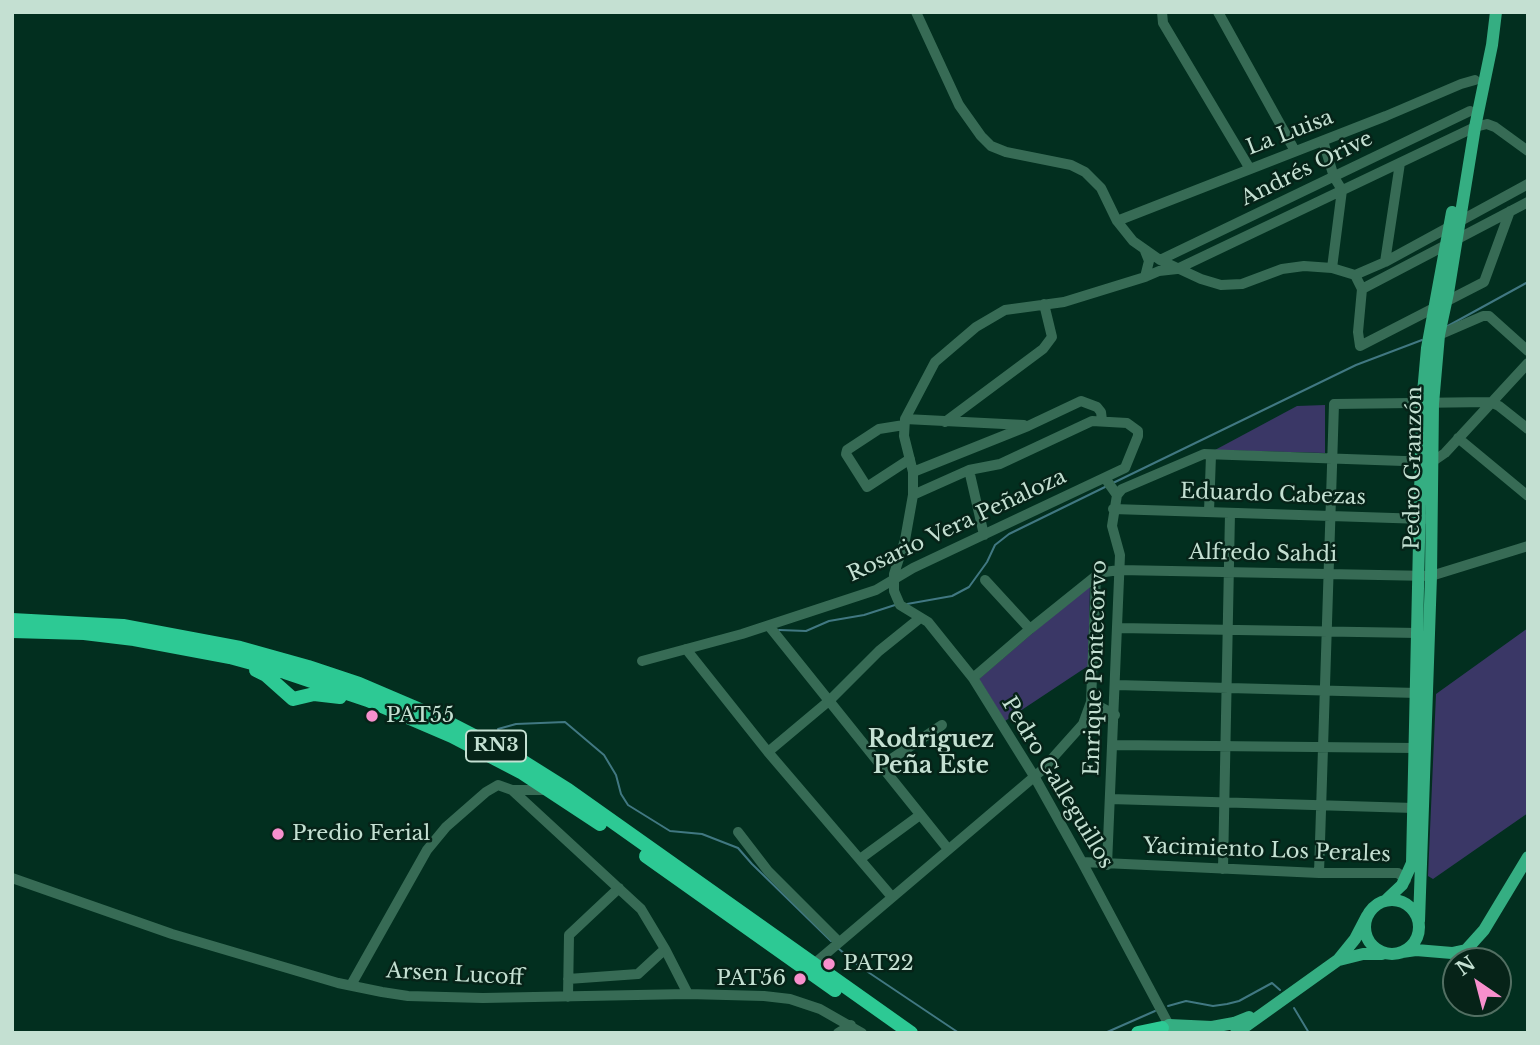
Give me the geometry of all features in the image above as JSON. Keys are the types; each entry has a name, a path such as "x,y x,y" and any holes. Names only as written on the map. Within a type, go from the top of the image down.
{"highway":[{"name":"RN3","path":"12,620 123,626 240,648 308,667 410,705 483,739 541,772 815,963 906,1031"},
{"name":"RN3","path":"12,631 84,633 134,639 230,657 368,700 452,736 550,790 906,1031"},
{"path":"230,657 266,675 293,699 314,694 368,700"},
{"path":"1138,1033 1163,1028"}],"main road":[{"name":"Pedro Granzón","path":"1471,129 1470,111 1475,80 1495,17"},
{"name":"Pedro Granzón","path":"1427,404 1447,301 1454,224 1471,129 1492,45 1495,17"},
{"name":"Pedro Granzón","path":"1419,923 1427,348 1434,308 1451,244"},
{"name":"Pedro Granzón","path":"1406,880 1412,863 1418,633 1425,576"},
{"path":"1469,947 1477,940 1528,857"},
{"path":"1236,1033 1338,960 1355,939 1373,908 1385,901 1406,880"},
{"path":"1385,901 1395,900 1412,908 1430,941 1442,951"},
{"path":"1367,916 1365,931 1368,940 1378,950 1387,954"},
{"path":"1402,952 1413,944 1419,923"},
{"path":"1338,960 1363,954 1424,950 1442,953"},
{"path":"1163,1028 1187,1029 1234,1023 1275,1006"}],"street":[{"path":"916,12 959,105 991,146 1006,152 1071,165 1085,172 1101,187 1117,221 1133,241 1177,269 1221,285 1234,286 1282,269 1304,266 1332,268 1355,275 1385,262 1528,184"},
{"path":"1162,12 1163,23 1250,169"},
{"path":"1218,12 1295,151"},
{"name":"La Luisa","path":"1117,221 1475,80"},
{"name":"Andrés Orive","path":"1160,260 1470,111"},
{"path":"1471,129 1487,124 1495,127 1528,151"},
{"name":"Andrés Orive","path":"905,422 934,362 976,327 1004,310 1064,302 1093,295 1159,271 1177,269 1471,129"},
{"path":"1324,141 1334,177 1342,190 1332,268"},
{"path":"1385,262 1400,163"},
{"path":"1504,197 1526,204"},
{"path":"1362,289 1526,204"},
{"path":"1447,301 1483,282 1510,211"},
{"path":"1145,277 1149,261 1146,251"},
{"path":"1355,275 1362,289 1358,332 1360,346 1434,308"},
{"path":"945,422 1043,349 1052,337 1044,304"},
{"path":"1439,335 1483,316 1494,319 1528,351"},
{"path":"1105,478 1116,495 1122,489 1204,454 1427,462 1445,453 1528,363"},
{"path":"913,472 1028,426 1081,401 1101,411 1102,420 1092,421 1000,464 969,470 913,495"},
{"path":"1319,873 1334,404 1490,402 1528,429"},
{"name":"Rosario Vera Peñaloza","path":"642,661 769,626 876,590 1125,468 1138,431 1127,423 1102,420"},
{"path":"894,580 913,495 913,472 905,422"},
{"path":"910,459 867,487 846,454 847,450 879,429 905,422 1028,426"},
{"path":"1458,438 1528,496"},
{"path":"1209,512 1211,455"},
{"path":"969,470 984,535"},
{"name":"Enrique Pontecorvo","path":"1107,864 1120,555 1112,526 1116,495"},
{"name":"Eduardo Cabezas","path":"1113,509 1426,519"},
{"path":"1223,869 1230,513"},
{"name":"Alfredo Sahdi","path":"1101,574 1119,570 1425,576 1528,546"},
{"path":"972,678 1101,574"},
{"path":"815,963 1034,776 1083,723 1091,702 1101,574"},
{"name":"Pedro Galleguillos","path":"894,580 895,598 904,609 928,622 972,678 1034,776 1082,862 1163,1028"},
{"path":"985,580 1030,629"},
{"path":"768,752 830,700 879,651 919,618"},
{"path":"769,626 948,849"},
{"path":"1118,628 1418,633"},
{"path":"686,649 768,752 892,897"},
{"path":"1115,685 1417,693"},
{"path":"1091,702 1115,715"},
{"path":"881,766 942,725"},
{"path":"1114,745 1415,748"},
{"path":"352,985 432,844 446,827 498,785 512,790 550,790"},
{"path":"512,790 641,909 688,994"},
{"path":"1110,799 1414,808"},
{"path":"860,859 920,815"},
{"path":"738,832 768,871 839,942"},
{"name":"Yacimiento Los Perales","path":"1082,862 1319,873 1398,873 1406,880"},
{"name":"Arsen Lucoff","path":"12,878 172,934 352,985 408,996 764,996 790,999 820,1009 862,1033"},
{"path":"568,997 569,935 619,888"},
{"path":"568,979 638,974 665,949"},
{"path":"838,1033 851,1025"}],"shaded area":[{"path":"1325,405 1325,453 1215,450 1297,406"},
{"path":"1090,584 1088,666 1005,721 979,679"},
{"path":"1528,628 1528,813 1433,879 1428,876 1436,694"}],"waterway":[{"path":"1446,327 1528,282"},
{"path":"1113,483 1356,365 1422,340"},
{"path":"907,604 952,596 969,587 987,562 995,545 1009,534 1105,487"},
{"path":"779,630 806,631 829,621 864,615 895,605"},
{"path":"498,729 516,724 565,722 604,755 616,775 621,794 628,805 670,831 702,834 738,848 831,941"},
{"path":"839,949 859,966 959,1033"},
{"path":"1168,1006 1186,1001 1213,1006 1227,1004 1239,1001 1272,983 1280,990"},
{"path":"1294,1008 1309,1033"},
{"path":"1105,1033 1155,1011"}],"place":[{"name":"PAT55","path":"372,716"},
{"name":"Predio Ferial","path":"278,834"},
{"name":"PAT22","path":"829,964"},
{"name":"PAT56","path":"800,979"}],"district":[{"name":"Rodriguez Peña Este","path":"931,754"}]}
